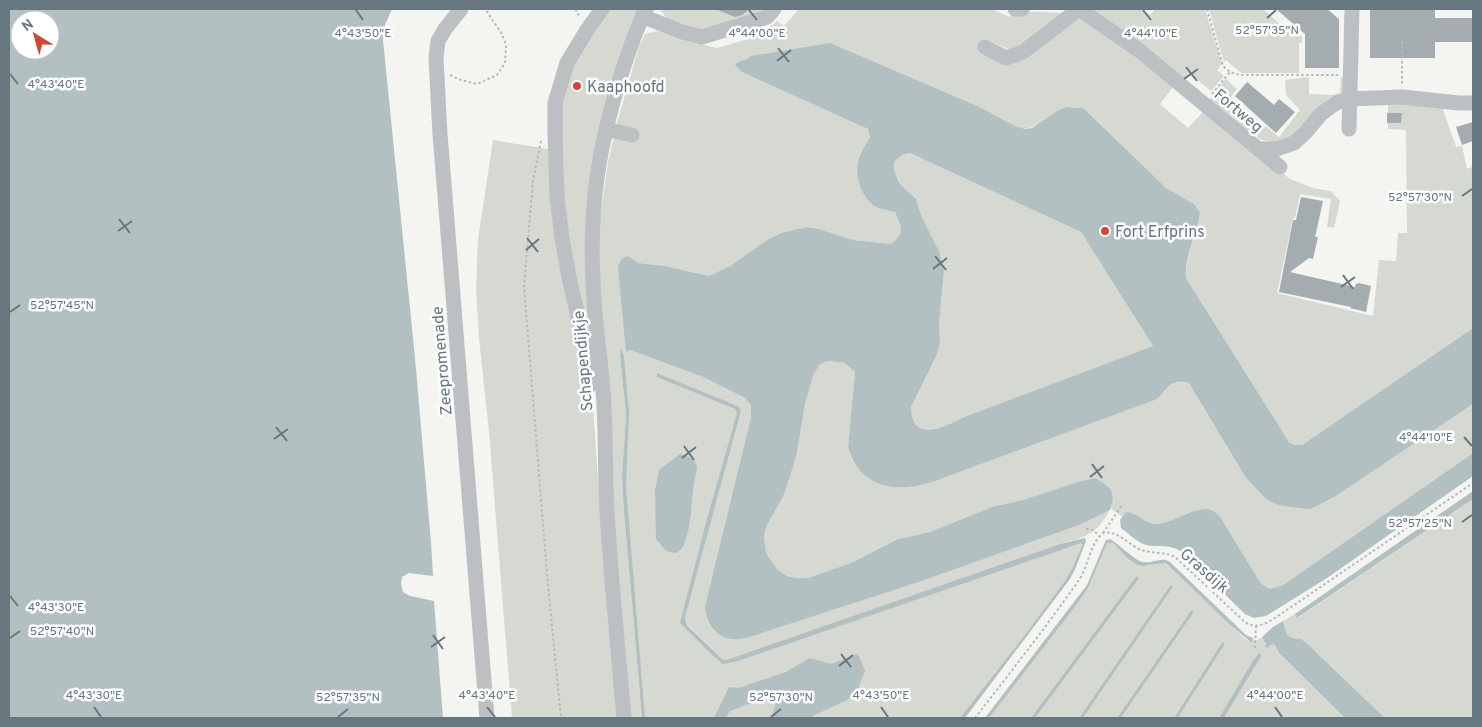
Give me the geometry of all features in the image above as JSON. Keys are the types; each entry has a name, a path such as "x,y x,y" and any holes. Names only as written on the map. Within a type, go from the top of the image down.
{"street":[{"name":"Zeepromenade","path":"461,9 445,28 438,41 436,58 440,134 487,718"},
{"path":"602,9 567,62 555,103 554,134 557,196 569,277 589,358 595,393 596,395 604,396"},
{"path":"644,12 682,32 702,37 767,17 774,9"},
{"path":"1015,9 1022,9"},
{"path":"985,47 1006,58 1023,52 1080,9"},
{"name":"Fortweg","path":"1080,9 1140,51 1280,167"},
{"path":"1349,129 1352,9"},
{"name":"Schapendijkje","path":"624,718 607,510 604,396 592,282 592,227 598,168 606,128 616,89 644,12"},
{"path":"1259,149 1277,149 1294,143 1321,114 1336,103 1349,100 1402,97 1473,103"},
{"path":"606,128 632,135"}],"path":[{"path":"436,58 450,75 461,80 476,84 497,75 505,63 506,45 502,34 485,9"},
{"path":"1207,9 1223,66 1230,72 1240,75 1350,75"},
{"path":"1402,41 1402,97"},
{"path":"1204,104 1230,72"},
{"path":"554,134 541,142 539,150 533,181 524,286 547,574 561,718"},
{"path":"1255,648 1256,626 1267,623 1278,616 1473,484"},
{"path":"975,718 1081,577 1099,536 1123,504"},
{"path":"1086,529 1090,528 1099,536"},
{"name":"Grasdijk","path":"1103,532 1113,532 1141,550 1168,554 1180,560 1244,622 1256,626"}],"shaded area":[{"path":"9,9 392,9 385,25 383,40 415,358 433,576 409,573 402,577 401,584 403,592 410,596 434,601 443,718 9,718"},
{"path":"607,9 639,9 599,135 591,351 563,213 561,101 574,60"},
{"path":"660,9 765,9 761,13 703,31 667,19"},
{"path":"799,9 991,9 1010,17 1014,11 1067,13 1012,51 986,39 979,52 1002,63 1075,15 1103,28 1173,87 1160,104 1188,128 1204,111 1290,179 1313,188 1331,191 1340,201 1334,228 1327,227 1331,199 1300,194 1277,293 1373,316 1379,260 1396,261 1398,233 1407,233 1406,130 1388,129 1388,101 1441,104 1456,147 1462,146 1467,169 1473,166 1473,328 1302,445 1294,445 1289,442 1186,278 1187,262 1200,213 1194,204 1166,188 1075,107 1061,110 1038,124 1025,129 749,58 737,62 868,129 870,137 865,146 890,210 895,212 902,229 899,236 891,244 853,240 819,229 806,227 781,233 767,240 730,266 709,276 665,266 638,263 628,257 630,350 703,377 745,398 751,405 751,417 705,606 747,638 922,581 1082,524 1110,510 1100,525 1084,537 726,660 722,659 687,624 685,618 741,411 721,399 657,373 739,411 683,622 723,663 1083,541 1069,578 963,718 644,718 625,491 627,417 621,350 626,415 622,475 623,500 642,718 630,718 615,559 597,239 608,162 619,116 639,47 645,34 658,31 690,42 717,48 759,36 777,21 784,26"},
{"path":"1088,9 1141,9 1150,15 1155,9 1205,9 1222,64 1217,70 1224,76 1211,91 1190,74 1183,80"},
{"path":"1209,9 1263,9 1293,36 1297,33 1302,37 1302,43 1299,43 1299,73 1241,73 1226,60 1224,62"},
{"path":"830,43 977,106 1015,126 1025,129 1032,128 1059,110 1067,107 1083,108 1166,188 1194,204 1200,213 1187,262 1186,278 1289,442 1294,445 1302,445 1473,328 1473,404 1336,496 1311,509 1278,505 1266,499 1246,478 1189,383 1183,382 1170,385 1157,399 935,481 911,487 897,487 887,486 870,479 857,466 852,457 848,447 855,372 845,363 828,361 819,365 813,376 805,404 797,453 789,480 783,497 767,525 764,536 766,553 777,569 787,576 808,578 851,563 898,539 930,532 992,507 1026,499 1095,478 1111,490 1113,499 1110,510 1082,524 922,581 747,638 733,639 720,635 709,622 705,606 751,417 751,405 745,398 703,377 630,350 626,352 618,267 622,258 628,256 638,263 665,266 709,276 730,266 767,240 781,233 806,227 819,229 853,240 891,244 899,236 901,229 895,212 880,208 868,201 859,183 858,164 860,155 870,137 868,129 742,72 735,65 751,56","holes":["910,153 1081,232 1153,346 939,428 930,430 917,426 911,407 937,354 940,342 939,325 944,270 939,251 922,217 916,199 899,183 894,170 894,162 902,155"]},
{"path":"1309,77 1309,94 1333,95 1340,93 1341,77 1348,77 1347,91 1329,98 1287,141 1271,143 1257,138 1257,135 1266,126 1279,137 1300,110 1286,95 1285,80"},
{"path":"1226,79 1237,89 1231,97 1258,120 1247,132 1207,102"},
{"path":"493,140 548,149 569,303 592,393 608,622 618,718 512,718 476,289 478,239"},
{"path":"910,153 1081,232 1153,346 939,428 930,430 917,426 911,407 940,342 939,325 944,270 939,251 922,217 916,199 899,183 894,170 894,162 902,155"},
{"path":"621,348 624,356 629,412 626,487 645,718 642,718 623,500 622,475 626,415 620,355"},
{"path":"828,361 845,363 855,372 848,447 851,458 856,466 871,480 1164,392 1169,386 1178,382 1189,383 1246,478 1266,499 1278,505 1311,509 1336,496 1473,404 1473,453 1283,585 1271,589 1265,587 1260,582 1219,515 1214,511 1208,509 1196,510 1155,524 1147,522 1130,512 1126,512 1123,517 1111,509 1112,504 1078,482 1026,499 992,507 930,532 898,539 851,563 808,578 797,578 787,576 777,569 766,553 764,536 767,525 783,497 789,480 797,453 805,404 813,375 819,365"},
{"path":"657,373 739,407 741,411 685,618 687,625 722,659 726,660 1060,544 1085,538 1086,541 1070,579 965,718 960,718 1065,581 1072,569 1082,545 1081,543 738,661 723,664 680,623 737,413 735,409 657,377"},
{"path":"1473,453 1473,476 1327,578 1266,616 1254,618 1245,614 1179,550 1146,545 1121,528 1120,520 1126,512 1130,512 1147,522 1155,524 1196,510 1211,510 1219,515 1260,582 1268,588 1273,588 1283,585"},
{"path":"680,454 690,457 696,464 697,469 687,537 683,547 676,553 666,551 656,539 655,490 659,470"},
{"path":"1473,491 1473,499 1297,618 1295,614"},
{"path":"1473,499 1473,718 1385,718 1310,646 1287,635 1283,621 1295,614 1298,618"},
{"path":"1110,539 1140,561 1167,560 1170,562 1246,635 1253,638 1252,643 1229,624 1166,563 1141,566 1127,558 1113,543 1110,543 1107,544 1088,588 1077,604 989,718 985,718 1087,585 1106,540"},
{"path":"1113,543 1136,564 1150,566 1165,562 1244,638 1252,643 1253,638 1256,641 1262,637 1266,648 1272,644 1275,645 1279,653 1345,718 1224,718 1262,655 1259,653 1219,718 989,718 1088,588 1107,544"},
{"path":"1283,621 1287,635 1292,638 1301,639 1310,646 1385,718 1345,718 1279,653 1275,645 1272,644 1267,648 1265,647 1266,644 1262,637"},
{"path":"1259,653 1262,655 1224,718 1219,718 1252,662"},
{"path":"858,654 865,671 855,696 809,718 771,718 776,703 776,694 730,711 726,718 714,718 729,687 738,688 786,672 810,658 831,664"}],"building":[{"path":"715,9 750,9 742,15 735,17"},
{"path":"1276,9 1327,9 1339,19 1339,68 1305,68 1305,34"},
{"path":"1370,9 1435,9 1435,18 1473,18 1473,42 1435,42 1435,58 1370,58"},
{"path":"1247,82 1274,105 1279,99 1295,112 1276,133 1235,96"},
{"path":"1387,113 1402,113 1401,123 1387,123"},
{"path":"1473,122 1473,141 1462,145 1456,127"},
{"path":"1301,197 1323,201 1315,237 1318,237 1313,259 1309,258 1290,272 1355,287 1359,283 1371,286 1366,312 1351,307 1279,292 1293,220 1296,220"}],"waterway":[{"path":"1033,718 1137,578"},
{"path":"1081,718 1171,587"},
{"path":"1119,718 1192,612"},
{"path":"1176,718 1223,644"}],"place":[{"name":"Kaaphoofd","path":"577,86"},
{"name":"Fort Erfprins","path":"1105,231"}]}
